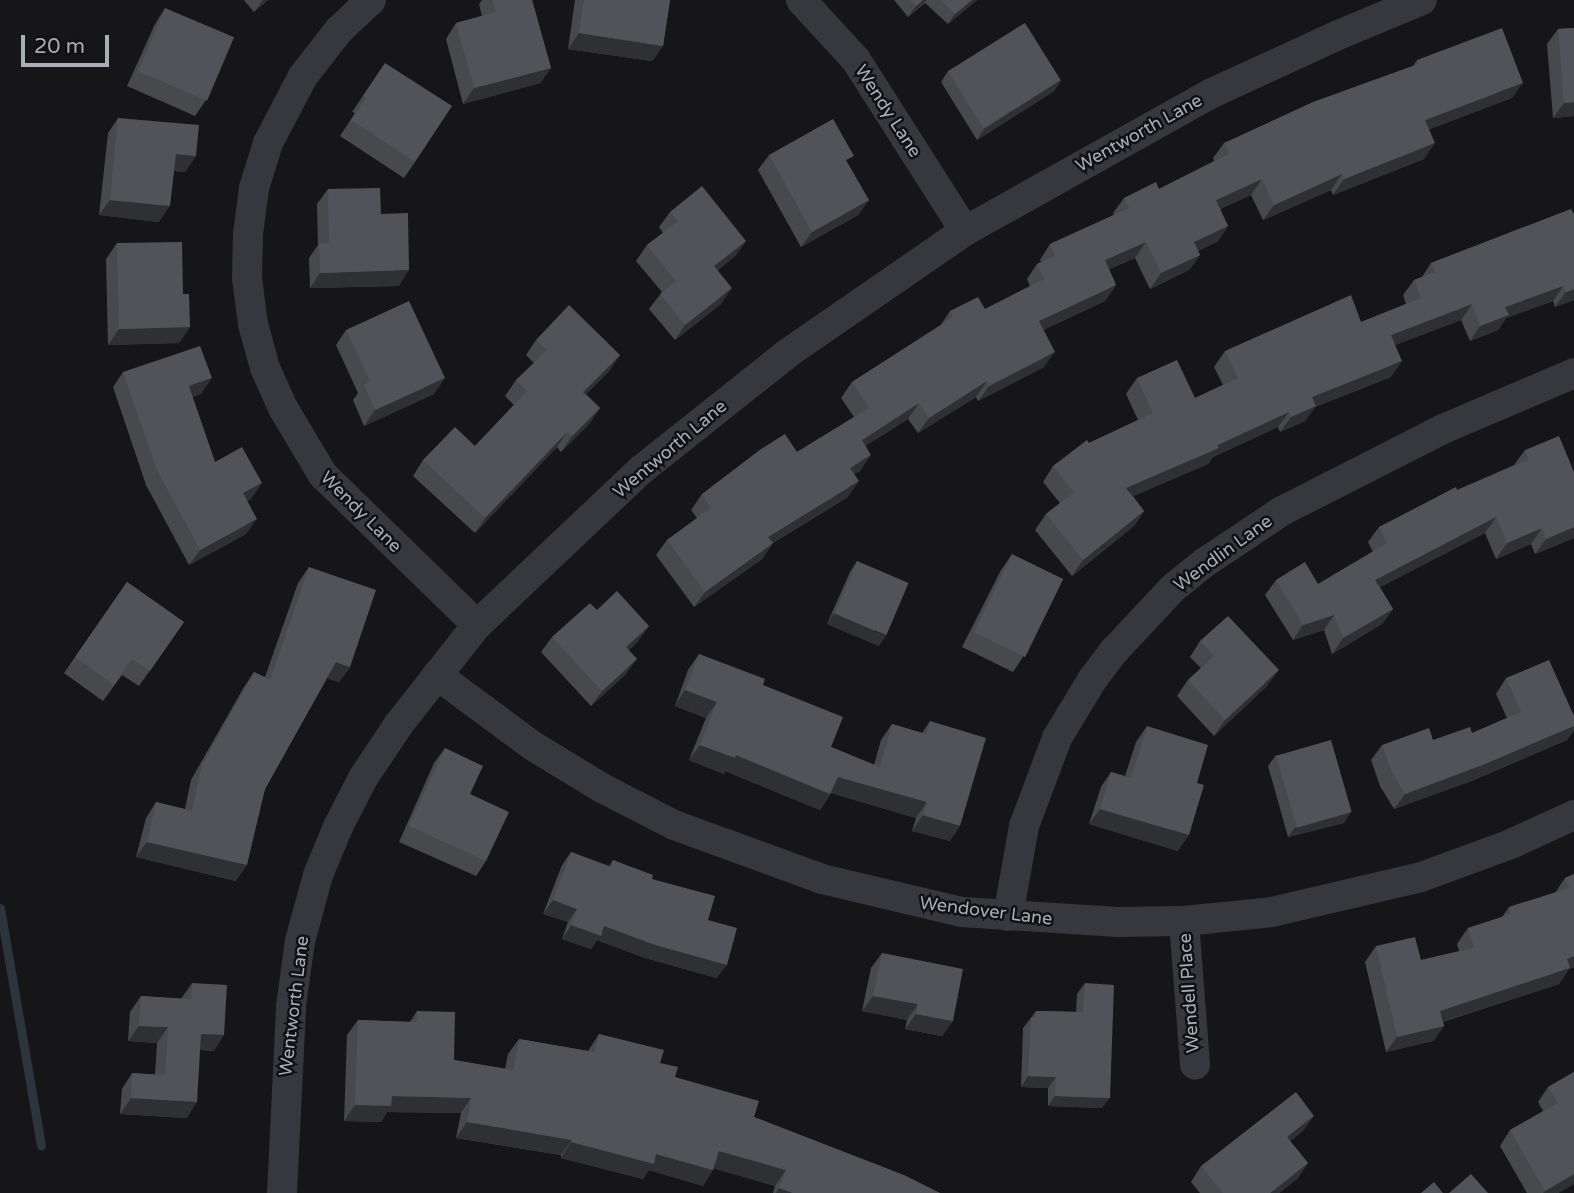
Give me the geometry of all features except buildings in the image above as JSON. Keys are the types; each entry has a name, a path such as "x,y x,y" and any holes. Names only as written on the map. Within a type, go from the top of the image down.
{"street":[{"name":"Wendy Lane","path":"371,0 339,30 303,76 277,121 263,155 254,188 248,234 247,278 253,324 265,368 283,408 323,475 477,625"},
{"name":"Wendy Lane","path":"801,0 838,37 856,60 965,231"},
{"name":"Wentworth Lane","path":"282,1193 291,1006 300,941 318,875 363,778 399,724 477,625 641,470 788,353 965,231 1210,94 1422,0"},
{"name":"Wendlin Lane","path":"1008,916 1024,826 1057,738 1099,670 1173,588 1204,563 1282,511 1443,429 1574,373"},
{"name":"Wendover Lane","path":"438,675 533,746 602,788 674,825 772,862 869,892 962,912 1118,922 1184,921 1272,912 1421,877 1511,844 1574,814"},
{"name":"Wendell Place","path":"1184,921 1195,1065"}],"waterway":[{"path":"0,908 41,1145"}]}
